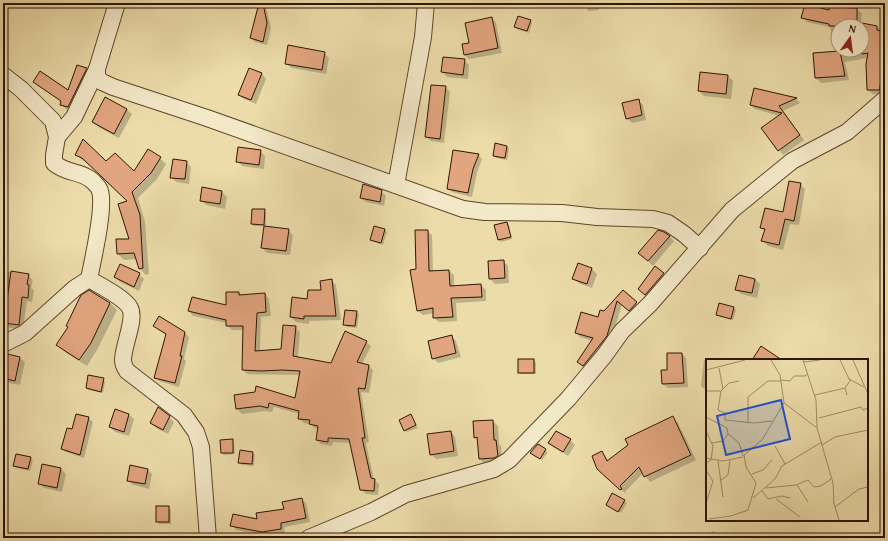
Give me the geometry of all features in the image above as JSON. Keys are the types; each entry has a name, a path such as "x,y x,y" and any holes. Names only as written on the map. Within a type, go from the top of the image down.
{"street":[{"path":"57,137 74,117 97,69 117,3"},
{"path":"396,185 423,37 426,3"},
{"path":"97,69 97,77 102,82 113,87 207,118 463,209 485,212 555,213 597,217 653,219 668,223 700,248"},
{"path":"3,75 21,89 52,121 57,137 54,163 65,170 80,173 91,180 100,190 101,208 89,279 75,288 25,334 3,344"},
{"path":"310,538 371,512 406,494 494,469 509,460 568,399 604,356 622,331 650,304 732,210 792,161 847,132 885,99"},
{"path":"89,279 119,297 130,308 132,317 125,342 122,361 127,371 184,415 196,432 201,447 208,538"}],"building":[{"path":"259,3 263,3 267,23 263,42 250,38"},
{"path":"805,4 829,10 829,7 857,8 857,18 830,18 830,26 829,24 801,18"},
{"path":"518,16 531,20 527,31 514,27"},
{"path":"492,17 498,48 464,55 462,44 469,43 465,23"},
{"path":"870,25 877,26 877,30 885,32 885,81 880,85 880,90 867,90 867,58 870,58"},
{"path":"288,45 325,52 322,70 285,64"},
{"path":"830,52 830,58 841,58 845,76 815,78 813,53"},
{"path":"443,57 465,59 463,75 441,72"},
{"path":"77,65 87,68 68,107 60,105 61,101 33,82 40,71 68,90"},
{"path":"249,68 262,73 251,100 238,95"},
{"path":"700,72 728,75 726,94 698,91"},
{"path":"431,85 446,86 440,139 425,137"},
{"path":"754,88 797,98 779,106 800,135 778,151 761,128 782,113 750,105"},
{"path":"105,97 127,109 114,134 92,122"},
{"path":"639,99 642,115 626,119 622,103"},
{"path":"83,139 106,161 115,153 134,171 148,149 161,157 151,173 132,192 140,215 143,268 139,269 134,253 117,254 116,239 129,239 118,204 127,201 82,158 75,155"},
{"path":"495,143 507,146 505,158 493,156"},
{"path":"238,147 261,150 259,165 236,162"},
{"path":"453,150 479,154 473,169 468,193 447,189"},
{"path":"173,159 187,161 185,179 170,178"},
{"path":"789,181 801,183 794,221 785,219 779,245 761,241 765,229 760,228 765,208 783,212"},
{"path":"363,184 382,190 380,202 360,198"},
{"path":"202,187 222,191 220,204 200,201"},
{"path":"252,209 265,209 264,225 251,224"},
{"path":"507,222 511,237 498,240 494,225"},
{"path":"264,226 289,229 286,251 261,248"},
{"path":"374,226 385,229 381,243 370,240"},
{"path":"415,230 428,230 429,271 449,270 450,286 481,284 482,297 451,298 453,317 433,318 433,308 417,311 410,270 416,269"},
{"path":"658,230 670,236 648,261 638,253"},
{"path":"504,260 505,278 489,279 488,261"},
{"path":"578,263 592,268 587,284 572,279"},
{"path":"120,264 140,273 134,287 114,277"},
{"path":"655,266 664,273 645,295 638,289"},
{"path":"11,271 29,274 27,284 29,285 28,298 22,297 19,325 4,323"},
{"path":"739,275 755,279 752,293 735,290"},
{"path":"332,279 336,316 304,316 304,319 290,317 292,297 307,299 308,290 321,290 320,281"},
{"path":"89,290 110,303 91,343 79,360 56,345 68,327 66,326 81,295"},
{"path":"623,290 637,302 629,311 617,301 607,336 583,366 577,362 593,338 575,333 581,312 598,317 600,310 604,311"},
{"path":"226,292 239,292 239,295 265,293 266,312 257,313 255,351 281,349 283,325 296,326 293,356 331,363 345,331 367,341 357,362 369,365 365,389 358,388 365,438 362,438 371,478 375,479 374,491 360,490 349,439 328,438 328,442 316,440 318,426 309,424 310,420 298,419 299,411 269,403 268,408 260,406 236,409 234,395 255,392 256,386 295,398 300,371 242,370 243,326 226,326 226,320 188,311 192,297 226,305"},
{"path":"719,303 734,307 731,319 716,315"},
{"path":"345,310 357,311 355,326 343,325"},
{"path":"159,316 185,332 180,356 182,356 175,383 154,378 166,334 153,326"},
{"path":"452,335 456,353 432,359 428,341"},
{"path":"761,346 780,359 753,359"},
{"path":"3,353 20,357 15,381 3,378"},
{"path":"667,353 682,353 684,383 662,384 661,370 667,370"},
{"path":"518,359 534,359 534,373 518,373"},
{"path":"88,375 104,378 101,392 86,388"},
{"path":"158,407 170,416 163,430 150,423"},
{"path":"115,409 129,414 124,432 109,427"},
{"path":"76,414 89,417 80,455 61,449 67,428 72,429"},
{"path":"411,414 416,425 404,431 399,420"},
{"path":"673,416 691,455 644,477 639,467 620,486 622,489 620,490 597,469 592,456 602,451 607,461 628,445 625,439"},
{"path":"493,420 494,440 496,440 498,456 494,458 479,459 477,437 474,438 473,421"},
{"path":"451,431 454,451 430,455 427,434"},
{"path":"556,431 571,439 563,452 548,443"},
{"path":"233,439 233,453 221,453 220,440"},
{"path":"538,444 546,449 540,459 530,453"},
{"path":"240,450 253,452 252,464 238,463"},
{"path":"16,454 31,457 28,469 13,466"},
{"path":"42,464 61,468 57,488 38,484"},
{"path":"130,465 148,469 145,484 127,481"},
{"path":"612,493 625,500 618,512 606,505"},
{"path":"302,498 306,518 281,523 281,529 262,532 230,526 233,514 257,519 256,513 284,509 282,502"},
{"path":"156,506 169,506 169,522 156,522"}]}
